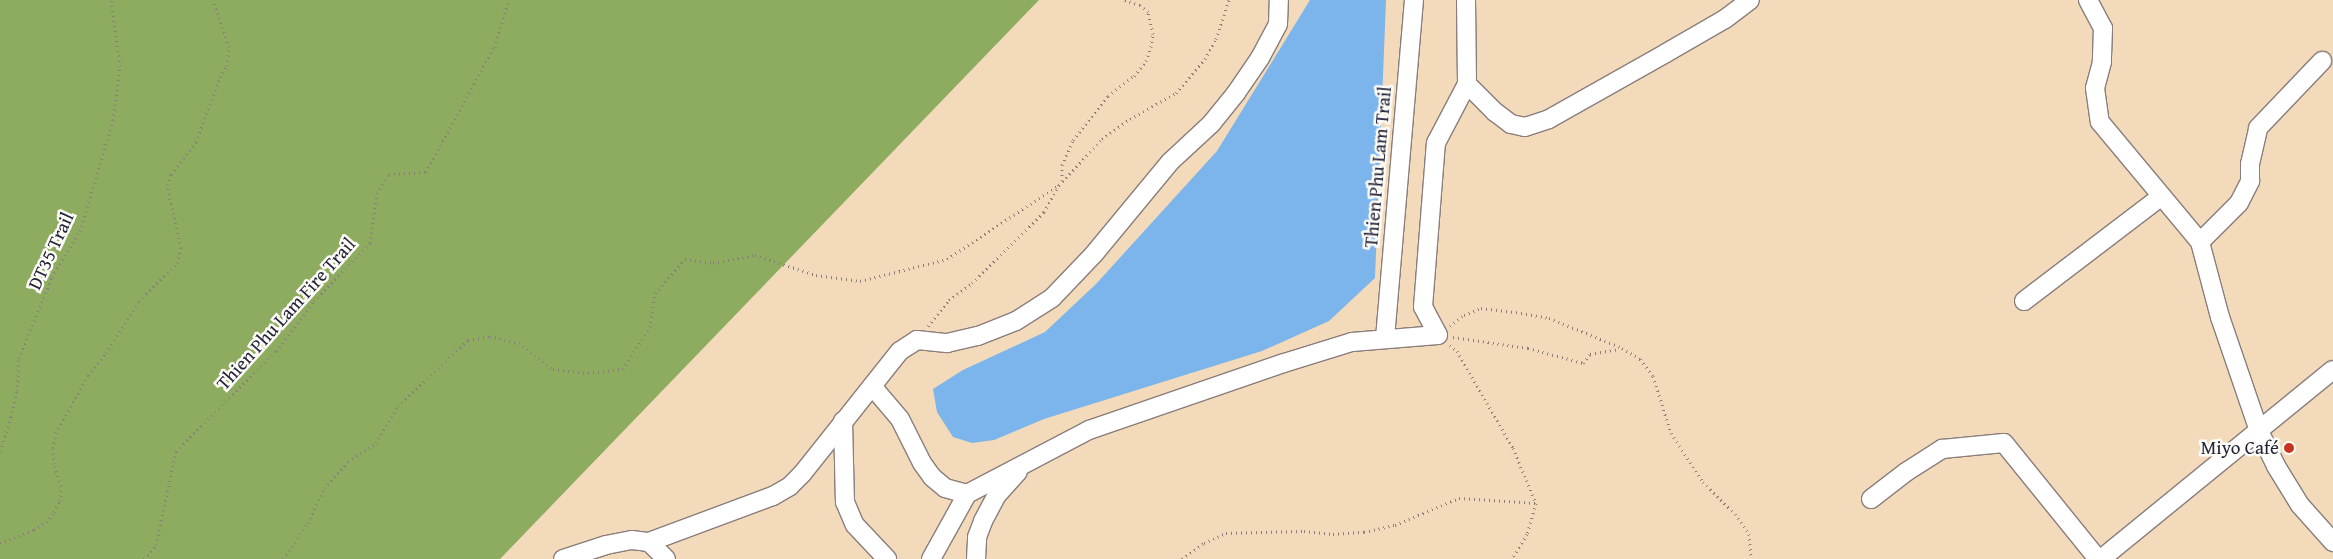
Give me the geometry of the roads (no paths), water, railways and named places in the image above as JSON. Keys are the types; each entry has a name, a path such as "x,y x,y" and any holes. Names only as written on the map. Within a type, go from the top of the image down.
{"street":[{"path":"563,559 588,550 641,541 773,496 790,486 900,351 917,340 946,342 978,336 1016,321 1052,298 1094,254 1170,162 1211,124 1236,93 1260,58 1278,24 1279,0"},
{"name":"Thien Phu Lam Trail","path":"1385,338 1414,0"},
{"path":"932,559 967,494 1089,430 1352,342 1438,335 1423,306 1436,143 1466,84 1466,0"},
{"path":"1466,84 1495,112 1511,124 1525,127 1549,119 1666,53 1725,19 1750,0"},
{"path":"2088,0 2103,28 2102,62 2095,88 2100,122 2200,242 2220,317 2259,430 2276,466 2300,505 2333,542"},
{"path":"2200,242 2239,203 2250,181 2250,164 2258,128 2322,61"},
{"path":"2024,301 2162,196"},
{"path":"1872,499 1906,472 1942,449 2004,443 2099,559 2333,370"},
{"path":"872,386 900,419 922,463 932,477 945,488 967,494"},
{"path":"843,420 845,502 855,525 887,559"},
{"path":"976,559 977,537 983,521 997,495 1028,461"},
{"path":"610,559 641,541"},
{"path":"641,541 666,559"}],"water":[{"path":"1310,0 1386,0 1375,278 1329,321 1262,351 1044,419 994,440 972,443 953,437 937,412 933,389 963,370 1045,332 1096,284 1217,151"}],"place":[{"name":"Miyo Café","path":"2289,448"}]}
